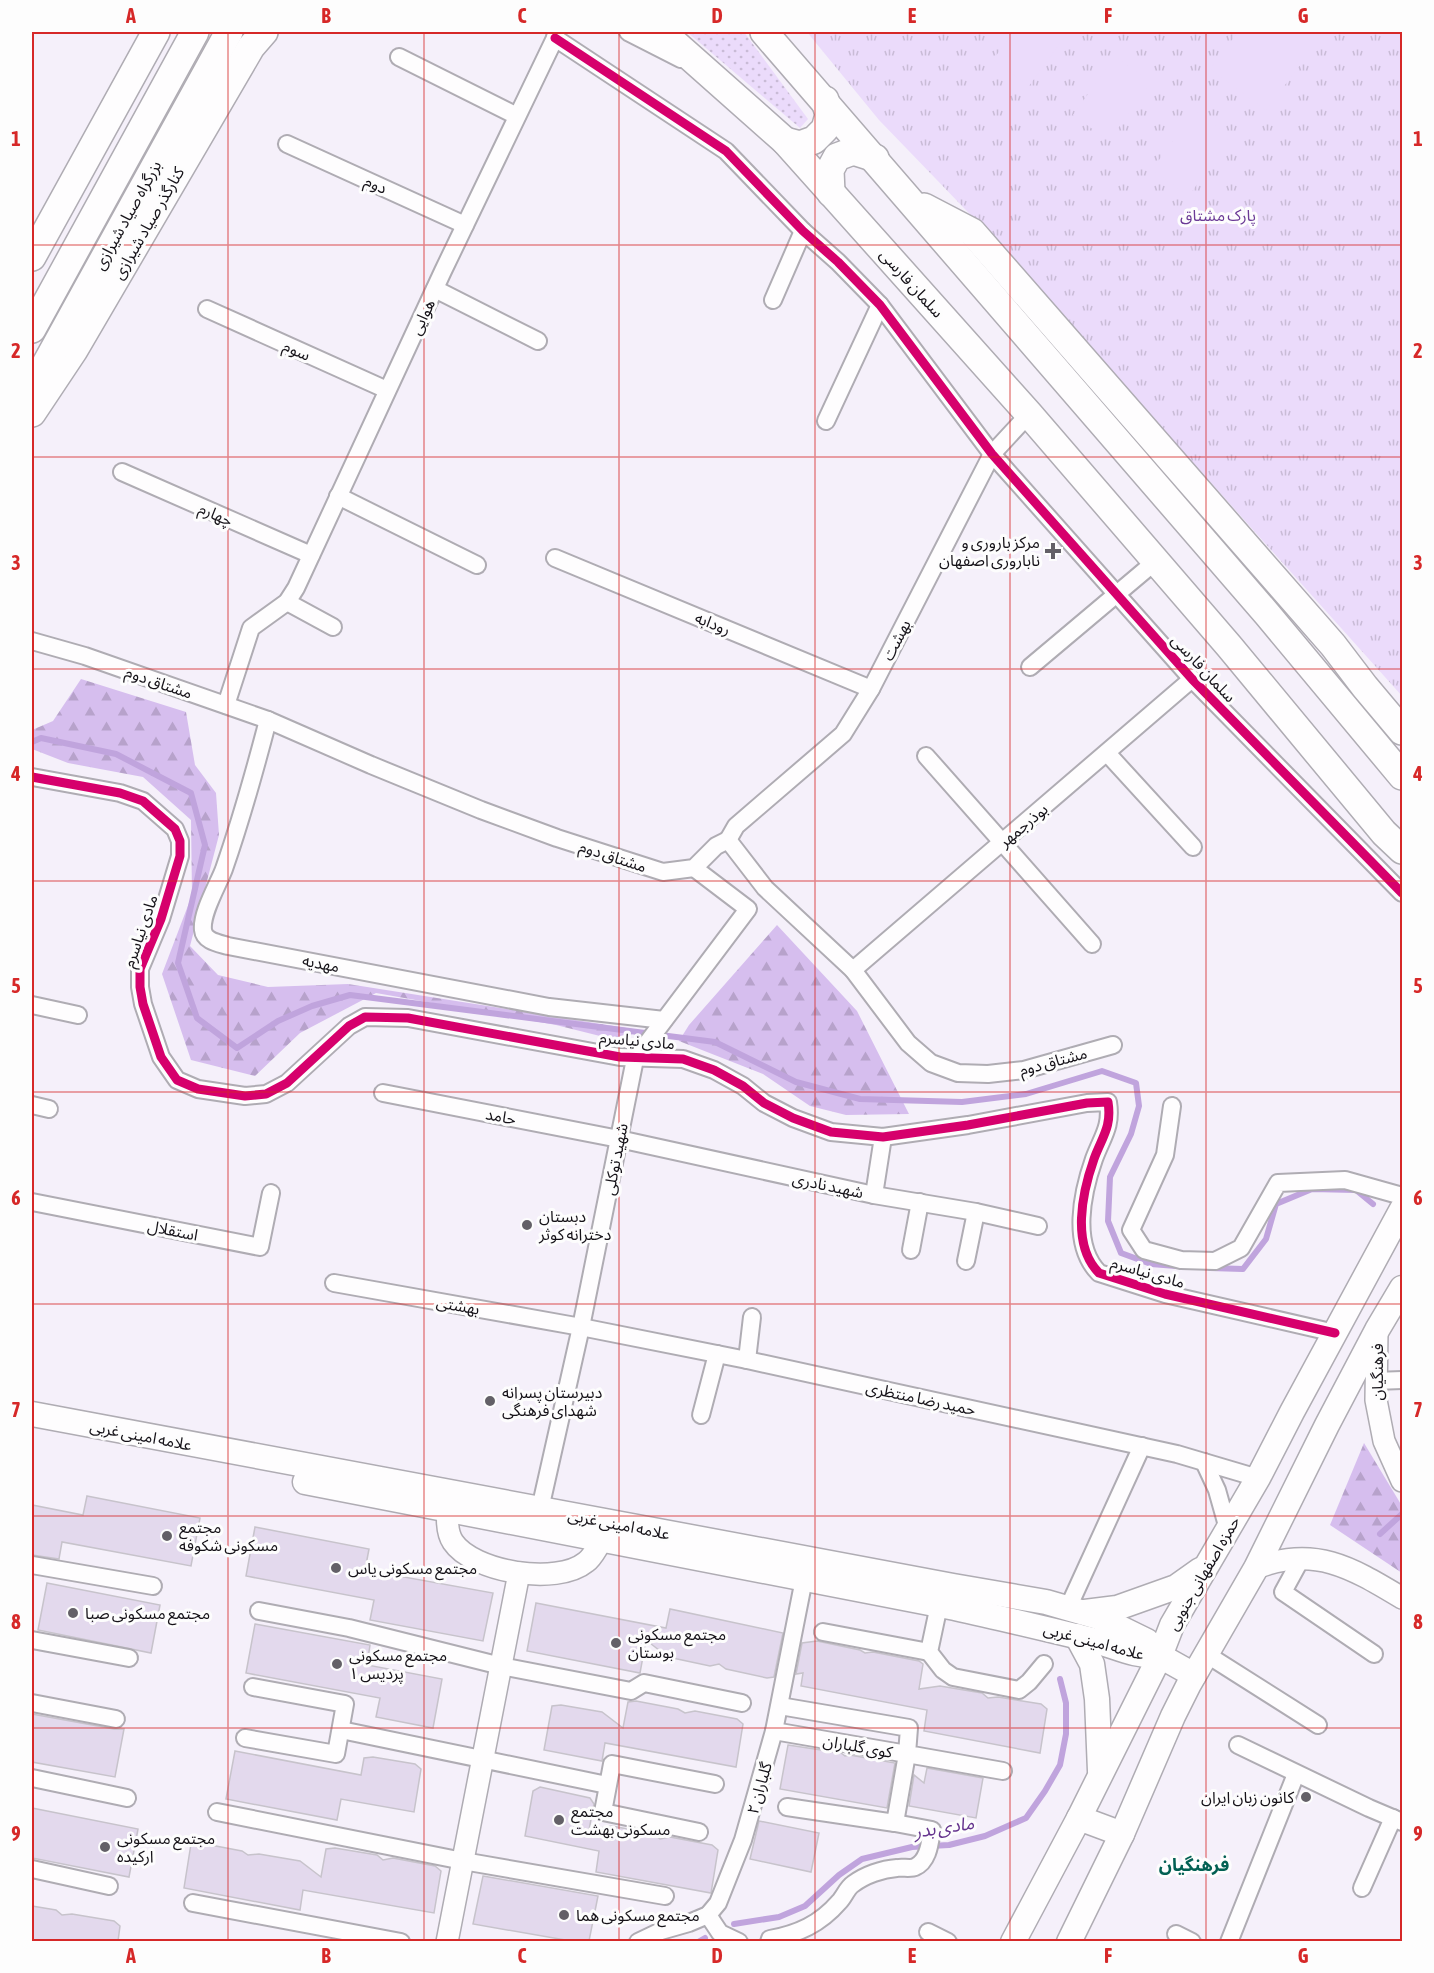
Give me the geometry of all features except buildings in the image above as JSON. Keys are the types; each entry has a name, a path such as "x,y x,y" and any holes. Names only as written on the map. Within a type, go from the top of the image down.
{"main road":[{"path":"32,257 156,32"},
{"name":"بزرگراه صیاد شیرازی","path":"32,329 195,32"},
{"name":"کنارگذر صیاد شیرازی","path":"32,413 74,350 251,47 264,32"},
{"name":"سلمان فارسی","path":"662,32 785,141 1029,414 1156,561 1384,833 1402,850"},
{"path":"764,32 1267,614 1402,776"},
{"name":"بزرگراه صیاد شیرازی","path":"32,389 226,37"},
{"path":"785,141 800,145 814,140 825,129 829,115 825,100"},
{"path":"831,193 830,170 837,157 853,151 875,158"},
{"path":"910,199 972,232 1325,636 1402,731"},
{"name":"حمزه اصفهانی جنوبی","path":"1013,1941 1079,1818 1160,1656 1172,1625 1258,1478 1402,1209"},
{"path":"1069,1941 1122,1834 1173,1716 1256,1568 1377,1330 1402,1288"},
{"name":"علامه امینی غربی","path":"32,1414 1046,1602 1098,1617 1147,1641 1160,1656"},
{"name":"علامه امینی غربی","path":"32,1429 939,1605 1043,1627 1139,1656 1160,1656"},
{"path":"1075,1610 1117,1608 1176,1587 1207,1565"},
{"path":"1077,1636 1092,1664 1099,1722 1100,1775"},
{"path":"1160,1656 1194,1675"},
{"path":"1079,1818 1122,1834"}],"street":[{"path":"628,32 709,73"},
{"name":"هوایی","path":"226,705 250,628 287,602 558,34"},
{"name":"سلمان فارسی","path":"558,34 726,151 803,231 838,262 880,305 992,454 1118,593 1192,679 1402,893"},
{"path":"399,57 517,116"},
{"name":"دوم","path":"287,144 465,225"},
{"path":"773,300 803,231"},
{"path":"435,289 538,340"},
{"path":"826,421 880,305"},
{"name":"سوم","path":"207,309 387,390"},
{"name":"بهشت","path":"728,840 736,826 843,734 871,688 992,454 1029,414"},
{"name":"چهارم","path":"122,472 311,555"},
{"path":"338,496 477,565"},
{"name":"رودابه","path":"555,558 871,688"},
{"path":"1030,667 1156,561"},
{"path":"287,602 333,627"},
{"name":"مشتاق دوم","path":"32,641 85,656 268,720 371,765 557,838 663,872 694,868"},
{"name":"بوذرجمهر","path":"853,970 1192,679"},
{"name":"مهدیه","path":"268,720 249,791 203,921 203,932 206,938 228,946 549,1007 663,1020"},
{"path":"1107,753 1193,846"},
{"path":"926,756 1092,944"},
{"name":"مادی نیاسرم","path":"32,777 120,793 143,801 175,829 180,841 180,856 161,919 140,969 140,987 143,1004 161,1057 177,1080 198,1089 245,1096 266,1094 288,1083 349,1026 365,1017 408,1018 635,1059 683,1059 714,1070 743,1086 764,1103 793,1118 831,1132 883,1137 968,1125 1087,1103 1108,1102 1108,1130 1095,1156 1086,1182 1082,1226 1086,1255 1091,1265 1099,1273 1165,1294 1335,1333"},
{"path":"694,868 716,846 728,840"},
{"name":"مشتاق دوم","path":"728,840 765,888 853,970 908,1043 931,1063 958,1073 988,1074 1024,1070 1113,1045"},
{"name":"شهید توکلی","path":"540,1509 581,1327 635,1059 748,909 694,868"},
{"path":"32,1005 78,1016"},
{"name":"حامد","path":"383,1094 619,1139"},
{"path":"32,1105 49,1109"},
{"path":"1172,1106 1165,1155 1131,1230 1144,1250 1181,1260 1215,1262 1241,1248 1278,1183 1345,1180 1402,1196"},
{"path":"874,1195 883,1137"},
{"name":"شهید نادری","path":"619,1139 874,1195 976,1212 1038,1226"},
{"name":"استقلال","path":"32,1202 260,1247 271,1192"},
{"path":"911,1250 920,1202"},
{"path":"966,1261 976,1212"},
{"name":"بهشتی","path":"334,1283 581,1327"},
{"path":"747,1360 752,1317"},
{"name":"حمید رضا منتظری","path":"581,1327 747,1360 1142,1446 1204,1461 1258,1478"},
{"name":"فرهنگیان","path":"1377,1330 1376,1400 1384,1441 1402,1481"},
{"path":"701,1415 717,1354"},
{"path":"1375,1381 1402,1380"},
{"path":"1075,1610 1082,1581 1142,1446"},
{"path":"1204,1461 1217,1490 1228,1530"},
{"path":"448,1510 452,1541 465,1554 484,1563 519,1573 555,1574 571,1569 585,1563 602,1540"},
{"path":"1301,1559 1283,1592 1374,1654"},
{"path":"1256,1568 1274,1561 1326,1560 1342,1565 1402,1598"},
{"path":"32,1565 153,1586"},
{"path":"447,1941 519,1573"},
{"name":"گلباران ۲","path":"708,1915 718,1903 746,1830 780,1706 804,1579"},
{"path":"929,1652 939,1605"},
{"path":"259,1611 349,1628 501,1666 631,1691 644,1683 742,1703"},
{"path":"823,1632 929,1652 943,1670 953,1677 1019,1690 1044,1664"},
{"path":"32,1640 129,1658"},
{"path":"1206,1654 1318,1725"},
{"path":"245,1738 336,1754 341,1730 345,1704 253,1687"},
{"path":"32,1703 116,1719"},
{"path":"780,1706 909,1728 907,1754 1003,1771"},
{"path":"341,1730 607,1785"},
{"name":"کوی گلباران","path":"774,1731 907,1754 895,1823"},
{"path":"1238,1745 1398,1820 1362,1888"},
{"path":"699,1832 603,1812 612,1764 715,1784"},
{"path":"1229,1941 1296,1774"},
{"path":"32,1778 127,1798"},
{"path":"769,1941 802,1931 815,1923 840,1901 852,1885 872,1873 894,1868 915,1867 928,1852 932,1830 787,1807"},
{"path":"217,1812 463,1861 665,1896"},
{"path":"32,1869 110,1886"},
{"path":"193,1903 401,1941"},
{"path":"638,1941 661,1930 689,1923 708,1915 720,1933 736,1941"},
{"path":"928,1932 948,1941"},
{"path":"1176,1934 1192,1941"}],"green space":[{"path":"687,32 744,32 808,119 800,128"},
{"name":"پارک مشتاق","path":"807,32 1402,32 1402,696 1019,265 879,120"},
{"path":"1013,32 1068,32 1029,86 993,60"},
{"path":"1238,32 1325,32 1266,110 1210,69"},
{"path":"1115,56 1151,82 1109,141 1073,115"},
{"path":"1194,110 1230,136 1189,196 1152,170"},
{"path":"81,679 186,712 195,765 216,793 219,835 190,946 218,975 268,987 348,984 639,1030 620,1041 556,1025 376,993 300,1033 255,1076 191,1060 162,974 192,895 191,820 143,777 68,763 32,749 32,730 53,721"},
{"path":"777,925 857,1011 909,1114 846,1115 810,1106 763,1074 679,1041 689,1025"},
{"path":"1364,1443 1402,1506 1402,1573 1330,1525"}],"waterway":[{"path":"32,742 41,738 116,754 191,793 205,845 178,963 197,1018 237,1048 278,1021 312,1006 350,995 715,1042 796,1082 860,1099 962,1102 1026,1094 1102,1071 1136,1083 1139,1106 1131,1134 1110,1177 1108,1221 1121,1253 1151,1264 1176,1266"},
{"path":"1210,1268 1243,1269 1266,1239 1276,1204 1312,1189 1356,1190 1373,1204"},
{"name":"مادی بدر","path":"1380,1534 1402,1514"},
{"name":"مادی بدر","path":"734,1924 779,1917 805,1906 839,1875 862,1859 912,1847 949,1845 985,1836 1026,1818 1060,1765 1066,1734 1066,1703 1060,1679"},
{"name":"مادی بدر","path":"698,1942 705,1938"}],"cycle path":[{"path":"555,38 726,151 803,231 838,262 880,305 992,454 1192,679 1402,893"},
{"path":"32,777 120,793 143,801 175,829 180,841 180,856 161,919 140,969 140,987 143,1004 161,1057 177,1080 198,1089 245,1096 266,1094 287,1083 349,1026 365,1017 408,1018 620,1057 683,1059 714,1070 743,1086 764,1103 793,1118 831,1132 883,1137 968,1125 1087,1103 1108,1102 1109,1118 1086,1187 1082,1218 1085,1248 1090,1261 1099,1273 1165,1294 1335,1333"}],"place":[{"name":"مرکز باروری و ناباروری اصفهان","path":"1053,551"},
{"name":"دبستان دخترانه کوثر","path":"527,1225"},
{"name":"دبیرستان پسرانه شهدای فرهنگی","path":"490,1401"},
{"name":"مجتمع مسکونی شکوفه","path":"167,1536"},
{"name":"مجتمع مسکونی یاس","path":"336,1568"},
{"name":"مجتمع مسکونی صبا","path":"73,1613"},
{"name":"مجتمع مسکونی بوستان","path":"616,1643"},
{"name":"مجتمع مسکونی پردیس ۱","path":"337,1664"},
{"name":"کانون زبان ایران","path":"1306,1797"},
{"name":"مجتمع مسکونی بهشت","path":"559,1820"},
{"name":"مجتمع مسکونی ارکیده","path":"105,1847"},
{"name":"مجتمع مسکونی هما","path":"564,1915"}],"district":[{"name":"فرهنگیان","path":"1194,1864"}]}
